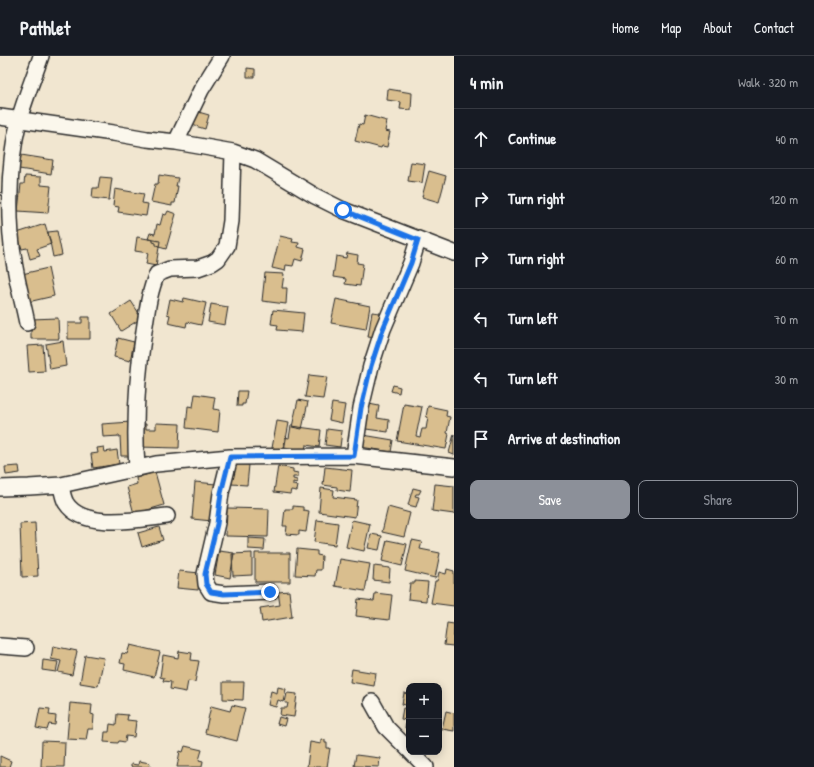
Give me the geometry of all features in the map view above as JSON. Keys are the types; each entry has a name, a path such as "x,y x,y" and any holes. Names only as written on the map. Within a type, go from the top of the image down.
{"street":[{"path":"27,323 17,277 11,238 10,210 12,159 19,120 41,56"},
{"path":"176,142 201,90 222,56"},
{"path":"0,117 176,142 233,152 256,160 315,196 343,210 454,253"},
{"path":"137,469 135,434 136,405 140,360 151,288 157,274 170,269 198,268 212,263 218,259 226,246 231,221 233,152"},
{"path":"354,456 361,408 371,366 383,329 411,263 418,240"},
{"path":"0,488 29,488 61,485 156,464 230,457 354,456 454,467"},
{"path":"230,457 221,493 217,524 205,574 206,584 211,592 217,593 270,592"},
{"path":"61,485 65,502 71,509 87,518 103,522 167,516"},
{"path":"0,646 26,648"},
{"path":"372,702 386,727 406,747"},
{"path":"414,755 426,767"}],"building":[{"path":"247,68 255,69 255,77 247,77"},
{"path":"388,89 412,93 411,110 400,109 401,102 387,100"},
{"path":"195,111 209,115 205,129 192,125"},
{"path":"365,115 387,121 385,131 390,132 387,147 382,146 381,148 355,141 359,124 363,125"},
{"path":"21,155 53,160 51,174 19,169"},
{"path":"411,162 425,164 422,183 408,181"},
{"path":"429,171 446,176 439,202 422,197"},
{"path":"159,175 178,178 175,203 172,203 172,206 151,202 155,184 158,184"},
{"path":"25,176 41,177 41,185 51,186 48,213 18,211 21,184 24,184"},
{"path":"100,177 112,178 109,200 92,198 93,188 98,188"},
{"path":"115,189 144,194 142,203 148,204 146,216 118,212 119,207 113,206"},
{"path":"168,211 176,214 166,249 159,247 153,242 153,240 148,239 150,233 155,234 157,224 160,225 163,214 166,215"},
{"path":"45,224 51,244 37,249 40,256 30,259 27,248 22,249 17,233"},
{"path":"57,231 62,255 53,257 48,232"},
{"path":"280,236 293,239 292,242 299,243 298,247 305,249 302,261 295,259 293,266 286,265 285,271 272,268"},
{"path":"137,237 160,241 156,266 146,264 148,253 135,251"},
{"path":"347,253 358,255 357,263 363,264 360,286 345,284 346,279 333,277 336,256 346,258"},
{"path":"48,268 54,296 28,302 22,274"},
{"path":"265,273 284,274 282,288 287,288 286,304 262,301"},
{"path":"184,298 206,303 201,325 187,322 186,327 168,323 170,315 167,314 170,299 183,302"},
{"path":"336,299 370,306 366,329 331,323"},
{"path":"131,301 142,318 121,331 111,314"},
{"path":"211,304 228,307 225,325 208,322"},
{"path":"273,310 304,313 302,332 277,330 278,325 271,324"},
{"path":"372,312 380,313 376,338 368,337"},
{"path":"82,317 90,317 90,339 68,339 68,323 82,323"},
{"path":"58,318 59,339 31,339 31,319"},
{"path":"118,338 134,342 130,361 114,357"},
{"path":"63,341 66,366 50,369 46,344"},
{"path":"43,345 45,371 29,372 27,346"},
{"path":"309,375 327,377 323,399 305,397"},
{"path":"393,385 400,387 399,393 391,391"},
{"path":"238,391 247,391 245,404 242,404 242,406 237,406"},
{"path":"195,394 215,397 213,409 220,410 218,432 186,428 188,406 193,407"},
{"path":"298,400 308,402 302,429 292,427"},
{"path":"332,403 345,405 342,423 329,420"},
{"path":"369,404 379,406 377,418 389,420 388,432 366,429"},
{"path":"404,404 422,407 416,436 420,437 422,429 426,429 428,406 447,410 446,416 450,417 446,449 397,441"},
{"path":"277,421 289,423 284,450 272,448"},
{"path":"131,422 133,456 121,456 120,436 103,437 102,424"},
{"path":"156,423 180,424 179,448 138,447 139,424 146,424 146,429 156,429"},
{"path":"291,426 321,430 319,447 306,445 305,450 284,447 285,437 289,438"},
{"path":"327,429 342,431 340,447 325,445"},
{"path":"454,434 454,455 449,453"},
{"path":"363,435 393,440 391,452 361,447"},
{"path":"104,447 105,452 117,450 119,464 93,468 91,454 98,453 97,448"},
{"path":"233,464 249,465 247,485 231,484"},
{"path":"19,466 20,473 6,475 5,467"},
{"path":"278,466 293,469 293,472 298,473 298,477 293,477 293,479 297,480 297,483 293,482 293,485 298,486 297,491 291,490 290,494 274,492"},
{"path":"325,467 352,470 350,492 337,490 337,487 323,485"},
{"path":"155,472 164,505 134,514 127,487 137,484 136,478"},
{"path":"195,482 216,484 212,521 192,519"},
{"path":"435,484 454,486 454,514 432,511"},
{"path":"321,488 334,490 333,497 357,500 355,517 319,512"},
{"path":"413,488 421,490 419,494 416,494 415,496 419,497 416,507 408,505"},
{"path":"293,506 303,507 303,510 309,511 306,532 299,531 299,535 286,534 287,526 283,526 285,509 293,509"},
{"path":"388,507 410,513 404,537 382,532"},
{"path":"227,508 269,509 268,537 226,536"},
{"path":"317,520 338,523 335,545 314,542"},
{"path":"352,520 370,524 364,551 346,547"},
{"path":"35,523 38,576 22,577 20,524"},
{"path":"159,527 163,540 142,547 138,533"},
{"path":"371,534 382,536 379,550 368,548"},
{"path":"248,538 265,539 264,550 248,549"},
{"path":"387,540 407,544 402,566 382,561"},
{"path":"412,540 422,542 420,549 440,553 435,578 405,571"},
{"path":"297,549 317,551 317,555 322,556 321,570 316,570 315,576 295,575"},
{"path":"219,551 234,553 230,578 215,575"},
{"path":"252,553 252,575 233,576 232,554"},
{"path":"255,553 290,553 290,582 255,582"},
{"path":"340,559 370,564 365,591 335,586"},
{"path":"374,566 390,568 389,582 373,580"},
{"path":"447,569 454,571 454,606 431,603 435,581 437,581 439,572 446,574"},
{"path":"179,571 200,573 198,590 177,588"},
{"path":"415,581 428,582 426,601 408,599 410,583 415,583"},
{"path":"289,591 292,617 262,622 260,608 280,605 278,592"},
{"path":"375,593 392,595 389,620 356,616 358,599 374,601"},
{"path":"447,623 454,624 453,646 444,645"},
{"path":"130,645 160,652 154,677 124,670 125,664 120,663 122,653 127,654"},
{"path":"53,646 77,651 72,675 58,672 61,661 51,659"},
{"path":"179,651 192,653 191,660 199,661 195,682 188,681 186,692 170,689 171,682 163,681 164,678 160,677 163,655 178,658"},
{"path":"85,655 104,658 98,686 80,683"},
{"path":"43,660 58,662 56,672 42,670"},
{"path":"352,669 376,673 374,686 350,682"},
{"path":"223,682 244,682 243,700 223,699"},
{"path":"278,687 286,689 283,702 278,700 276,707 268,705 271,691 277,693"},
{"path":"287,693 297,694 294,717 280,715 281,708 287,708 288,703 285,703"},
{"path":"404,693 406,693 406,705 402,704"},
{"path":"70,703 92,705 91,714 94,715 93,729 88,729 86,740 67,739"},
{"path":"232,705 245,708 237,741 205,733 211,706 230,711"},
{"path":"40,708 50,709 49,715 56,716 55,725 49,724 47,730 36,728"},
{"path":"403,708 406,708 406,720 401,719"},
{"path":"446,711 454,713 454,731 442,729"},
{"path":"117,714 128,715 127,720 136,721 134,737 126,736 125,742 104,742 105,732 109,732 110,724 116,725"},
{"path":"279,717 286,719 284,726 277,724"},
{"path":"321,739 325,740 325,743 327,743 327,748 330,748 327,767 307,767 310,742 321,744"},
{"path":"42,741 65,742 64,767 41,767"},
{"path":"185,746 202,750 199,760 203,761 202,767 177,767 180,751 183,752"},
{"path":"356,755 380,758 379,767 354,766"},
{"path":"0,756 11,761 9,767 0,767"},
{"path":"139,761 150,763 149,767 131,767 131,764 138,765"}],"route":[{"path":"270,592 224,594 211,592 206,584 205,574 217,524 221,493 230,457 354,456 361,408 371,366 383,329 411,263 418,240 343,210"}]}
